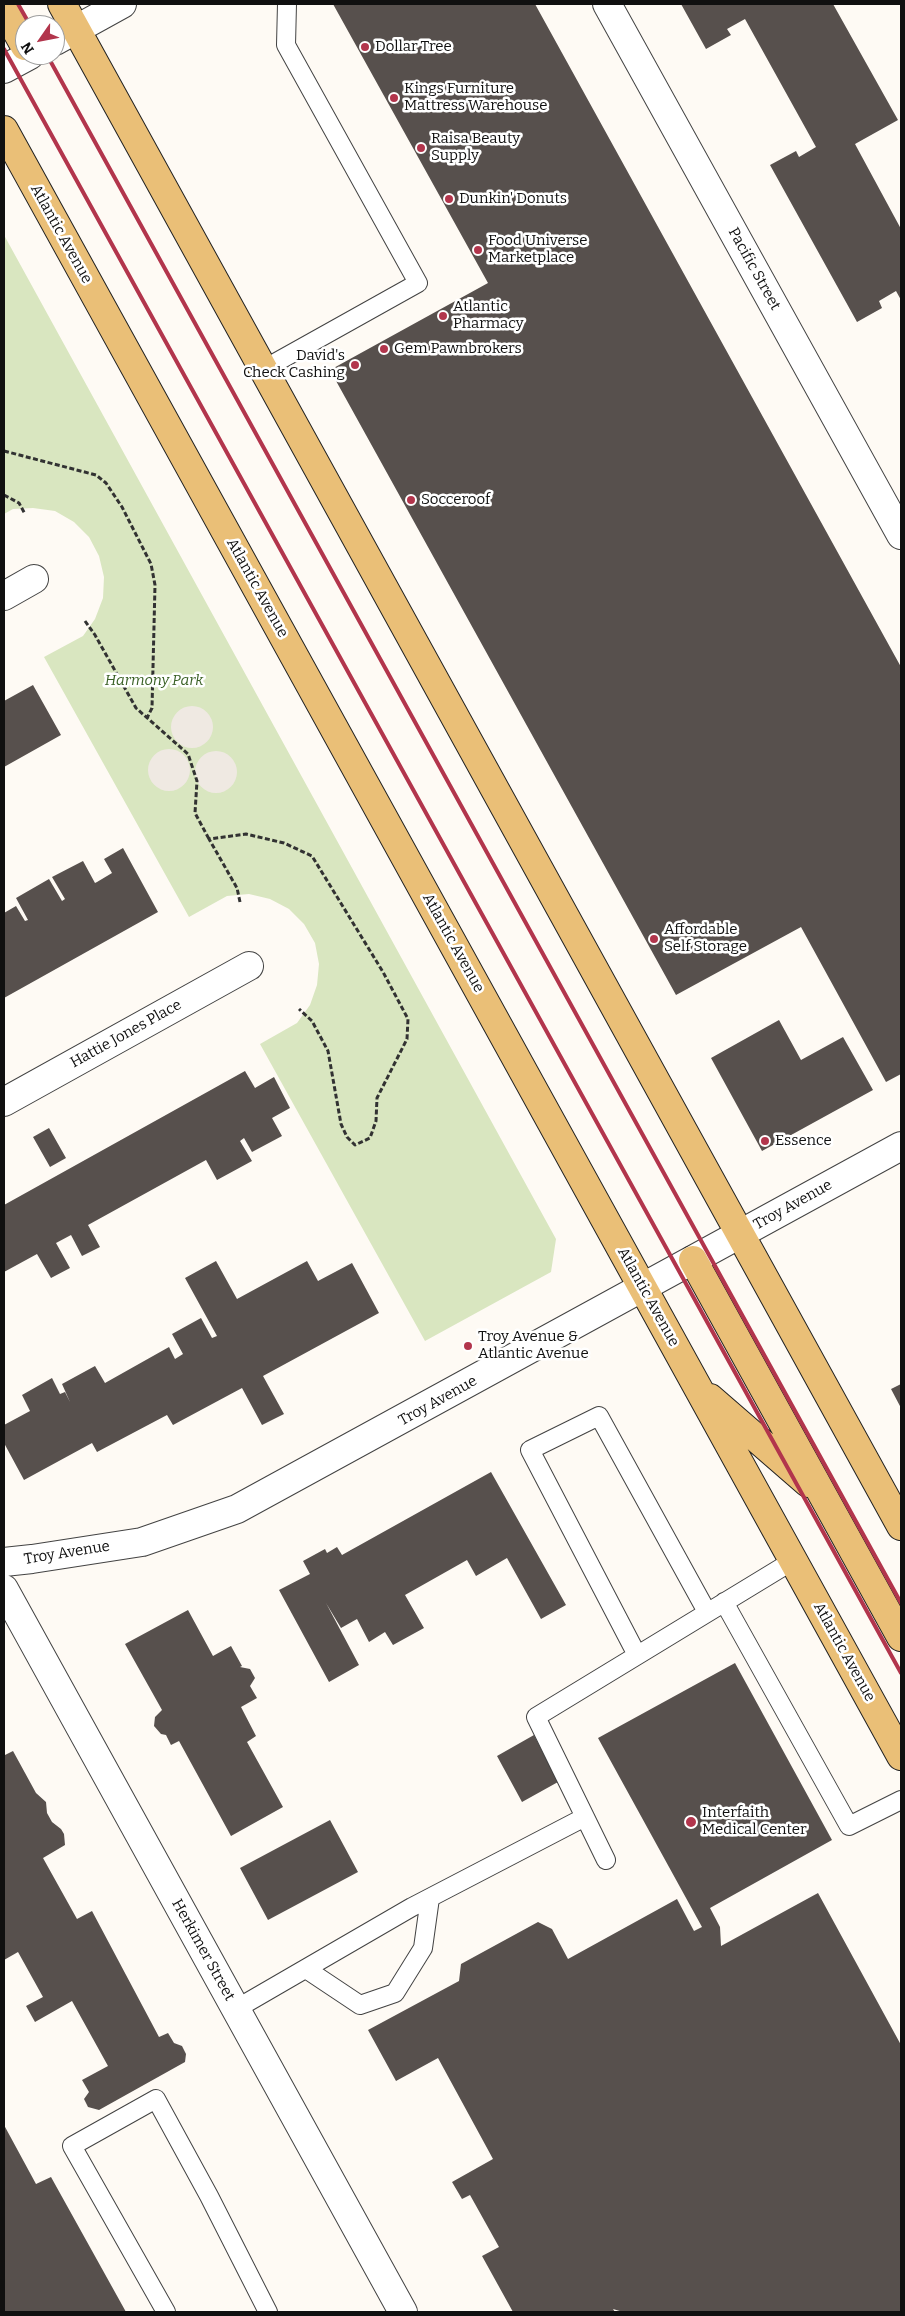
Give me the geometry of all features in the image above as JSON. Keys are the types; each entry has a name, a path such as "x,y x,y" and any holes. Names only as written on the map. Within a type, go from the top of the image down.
{"main road":[{"path":"62,4 66,35 264,369 901,1526"},
{"path":"4,9 15,28"},
{"name":"Atlantic Avenue","path":"4,130 901,1756"},
{"path":"693,1260 901,1637"},
{"path":"696,1385 821,1494"}],"street":[{"path":"66,35 122,4"},
{"name":"Pacific Street","path":"608,4 901,535"},
{"path":"4,596 34,579"},
{"name":"Hattie Jones Place","path":"4,1102 249,966"},
{"name":"Troy Avenue","path":"4,1562 32,1560 142,1542 237,1509 901,1146"},
{"name":"Herkimer Street","path":"4,1589 403,2312"}],"lane":[{"path":"264,369 418,283 286,45 287,4"},
{"path":"637,1655 530,1450 599,1416 707,1612"},
{"path":"606,1860 536,1717 794,1560"},
{"path":"724,1602 849,1826 901,1800"},
{"path":"236,2009 430,1898 585,1817"},
{"path":"306,1969 360,2006 395,1993 423,1948 430,1898"},
{"path":"166,2312 72,2146 156,2099 209,2196 268,2312"}],"path":[{"path":"4,451 96,476 106,482 122,507 152,564 156,585 152,708 147,718"},
{"path":"4,495 19,503 25,514"},
{"path":"85,621 95,635 136,708 188,754 197,782 194,813 237,888 240,902"},
{"path":"209,838 246,834 284,843 312,856 396,995 408,1019 407,1039 378,1098 376,1121 370,1138 355,1145 347,1138 341,1124 328,1051 312,1021 299,1009"}],"green space":[{"name":"Harmony Park","path":"4,235 556,1239 551,1272 425,1341 260,1044 297,1023 310,1005 317,985 319,964 315,943 304,924 289,909 270,899 249,894 227,896 189,917 44,657 83,636 95,619 103,598 104,577 99,556 89,537 74,522 55,511 33,508 13,509 4,514"}],"shaded area":[{"path":"196,706 204,709 210,715 213,727 210,739 204,745 188,748 180,745 174,739 171,723 174,715 180,709"},
{"path":"173,749 181,752 187,758 190,770 187,782 181,788 165,791 157,788 151,782 148,766 151,758 157,752"},
{"path":"220,751 228,754 234,760 237,772 234,784 228,790 212,793 204,790 198,784 195,768 198,760 204,754"}],"building":[{"path":"333,4 535,4 901,667 901,1074 886,1082 801,927 676,995 330,370 488,283"},
{"path":"681,4 833,4 898,120 855,144 901,229 901,300 896,291 879,301 882,308 857,322 770,165 796,151 799,157 816,147 745,19 727,29 731,35 706,49"},
{"path":"33,685 61,735 4,767 4,701"},
{"path":"123,848 158,912 4,998 4,913 16,906 25,921 28,920 16,898 49,879 62,901 65,899 52,877 83,861 95,883 112,873 104,859"},
{"path":"779,1020 801,1060 843,1037 873,1090 762,1151 711,1058"},
{"path":"245,1071 255,1088 274,1077 290,1108 272,1118 282,1136 252,1152 244,1138 240,1141 252,1161 217,1180 206,1160 88,1225 100,1247 82,1256 71,1235 56,1243 70,1268 51,1278 37,1254 4,1272 4,1205"},
{"path":"49,1128 66,1158 50,1167 33,1137"},
{"path":"216,1261 237,1299 307,1261 318,1281 352,1263 379,1313 263,1376 284,1414 262,1425 242,1388 173,1425 167,1415 97,1452 92,1443 24,1480 4,1443 4,1425 30,1411 22,1395 52,1378 60,1394 65,1392 70,1402 62,1384 95,1366 105,1383 169,1347 175,1359 183,1354 172,1334 201,1318 212,1338 217,1336 185,1278"},
{"path":"901,1384 901,1408 891,1389"},
{"path":"491,1472 566,1605 541,1619 507,1558 476,1576 467,1560 405,1595 424,1628 393,1645 385,1632 369,1642 357,1619 341,1628 326,1603 359,1665 329,1682 279,1590 310,1574 303,1561 325,1549 327,1553 337,1547 342,1555"},
{"path":"188,1610 213,1656 231,1646 242,1666 240,1667 250,1669 255,1678 250,1686 257,1698 241,1707 256,1736 247,1742 283,1807 231,1836 179,1741 171,1745 166,1735 161,1734 154,1726 155,1717 162,1710 125,1644"},
{"path":"735,1663 832,1840 710,1908 720,1927 721,1946 818,1893 901,2045 901,2312 623,2312 613,2309 615,2312 513,2312 482,2256 499,2247 470,2195 462,2199 452,2182 493,2159 438,2058 396,2081 368,2030 459,1981 461,1964 538,1922 552,1929 568,1959 677,1899 694,1931 702,1927 598,1738"},
{"path":"534,1735 558,1782 522,1802 497,1756"},
{"path":"13,1751 36,1793 46,1802 47,1813 52,1822 64,1834 65,1845 43,1858 77,1919 92,1911 159,2037 168,2033 174,2043 182,2046 186,2054 185,2062 99,2110 88,2107 84,2099 89,2092 82,2080 108,2066 72,2001 35,2022 26,2006 43,1997 18,1952 4,1960 4,1753 5,1755"},
{"path":"330,1820 358,1872 268,1920 240,1868"},
{"path":"4,2125 36,2184 51,2177 126,2312 4,2312"}],"railway":[{"path":"18,4 24,15"},
{"path":"4,49 901,1673"},
{"path":"53,65 901,1603"}],"place":[{"name":"Dollar Tree","path":"365,47"},
{"name":"Kings Furniture Mattress Warehouse","path":"394,98"},
{"name":"Raisa Beauty Supply","path":"421,148"},
{"name":"Dunkin' Donuts","path":"449,199"},
{"name":"Food Universe Marketplace","path":"478,250"},
{"name":"Atlantic Pharmacy","path":"443,316"},
{"name":"Gem Pawnbrokers","path":"384,349"},
{"name":"David's Check Cashing","path":"355,365"},
{"name":"Socceroof","path":"411,500"},
{"name":"Affordable Self Storage","path":"654,939"},
{"name":"Essence","path":"765,1141"},
{"name":"Troy Avenue & Atlantic Avenue","path":"468,1346"},
{"name":"Interfaith Medical Center","path":"691,1822"}]}
